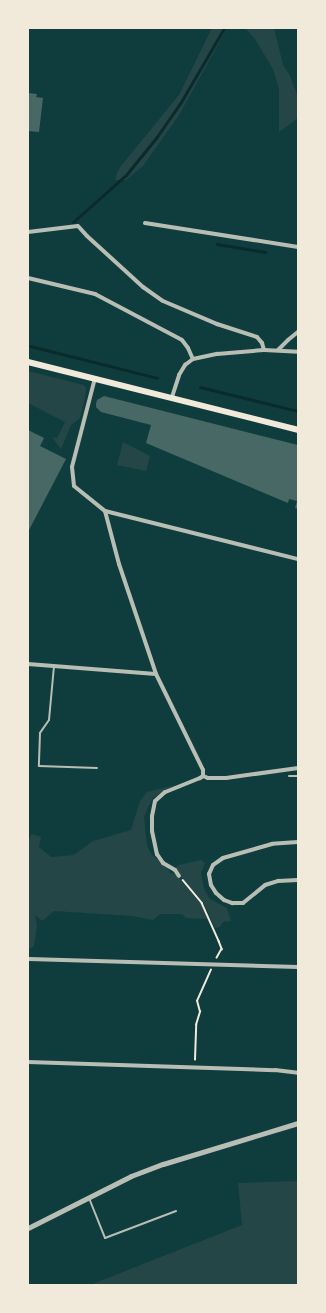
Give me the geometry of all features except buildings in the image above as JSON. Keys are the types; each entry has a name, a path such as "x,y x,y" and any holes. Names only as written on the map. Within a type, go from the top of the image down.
{"main road":[{"path":"28,362 172,397 298,430"}],"street":[{"path":"145,224 298,247"},
{"path":"28,232 78,226 142,286 164,301 217,324 258,337 264,350"},
{"path":"28,278 95,294 182,340 188,348 192,359"},
{"path":"278,350 298,332"},
{"path":"172,397 179,375 192,359 218,354 264,350 298,352"},
{"path":"95,378 72,467 74,486 105,511 298,559"},
{"path":"105,511 118,564 156,674 183,725 203,770 203,776"},
{"path":"28,664 156,674"},
{"path":"179,876 175,870 163,863 157,854 152,831 152,816 155,801 165,792 203,776 208,778 226,778 298,768"},
{"path":"298,842 272,844 224,858 214,865 209,874 211,885 216,893 224,900 232,904 243,903 265,885 278,881 298,880"},
{"path":"29,959 298,967"},
{"path":"28,1062 274,1070 298,1073"},
{"path":"28,1228 132,1176 163,1164 298,1123"}],"lane":[{"path":"54,666 49,720 40,733 40,766 97,768"},
{"path":"289,776 298,776"},
{"path":"89,1198 105,1238 176,1211"}],"path":[{"path":"179,876 202,903 219,941 222,949 216,962"},
{"path":"195,1062 196,1025 200,1012 197,1001 212,969"}],"shaded area":[{"path":"212,28 227,28 179,115 143,166 126,180 115,180 121,166 179,95"},
{"path":"245,28 274,28 283,65 290,76 298,97 298,118 279,132 279,89 273,69 255,39"},
{"path":"28,371 84,385 86,388 80,418 71,425 61,449 52,437 57,438 65,422 28,403"},
{"path":"123,442 150,456 146,471 117,465"},
{"path":"175,785 153,798 148,807 144,817 147,846 152,855 167,866 170,873 176,874 201,904 208,919 186,918 182,914 160,914 153,920 132,916 54,911 42,921 35,915 37,926 34,946 28,950 28,841 32,834 41,837 39,847 51,857 74,855 93,841 131,830 140,801 147,792"},
{"path":"201,860 205,863 201,873 204,889 210,899 227,908 231,921 223,922 220,927 215,928 203,902 175,870 179,865"},
{"path":"298,1181 298,1285 90,1285 242,1225 238,1183"}],"waterway":[{"path":"73,222 126,175 156,138 181,102 224,28"},
{"path":"217,244 265,252"},
{"path":"30,346 157,378"},
{"path":"200,387 298,411"}]}
